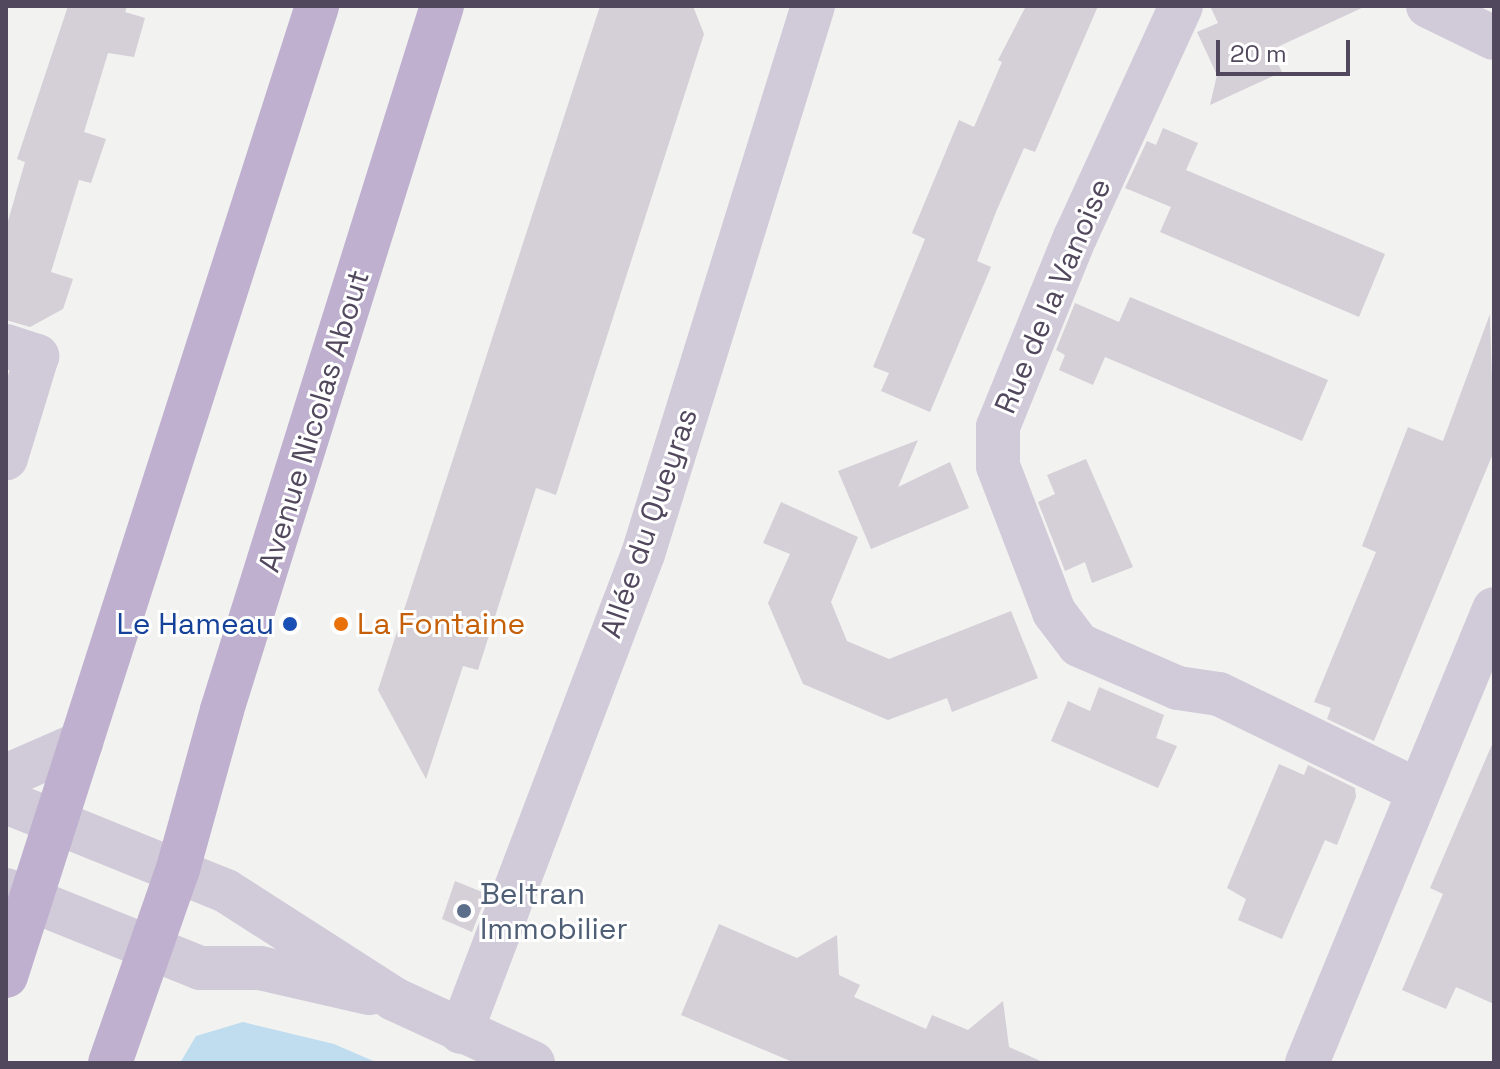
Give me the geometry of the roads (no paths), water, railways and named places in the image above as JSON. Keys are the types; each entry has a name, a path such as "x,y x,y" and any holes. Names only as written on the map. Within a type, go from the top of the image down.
{"main road":[{"path":"6,976 18,895 56,818 317,6"},
{"name":"Avenue Nicolas About","path":"110,1063 146,949 178,869 222,710 442,6"}],"street":[{"name":"Allée du Queyras","path":"461,1032 643,554 813,6"},
{"name":"Rue de la Vanoise","path":"1181,6 1075,237 998,427 998,466 1054,612 1079,645 1178,688 1219,694 1417,790"},
{"path":"1428,6 1494,38"},
{"path":"6,346 37,356 6,458"},
{"path":"1307,1063 1494,609"},
{"path":"6,776 81,743"},
{"path":"6,802 56,818 226,891 394,999 533,1063"},
{"path":"18,895 146,949 200,968 260,968 394,999"}],"place":[{"name":"Le Hameau","path":"290,624"},
{"name":"La Fontaine","path":"341,624"},
{"name":"Beltran Immobilier","path":"464,911"}]}
